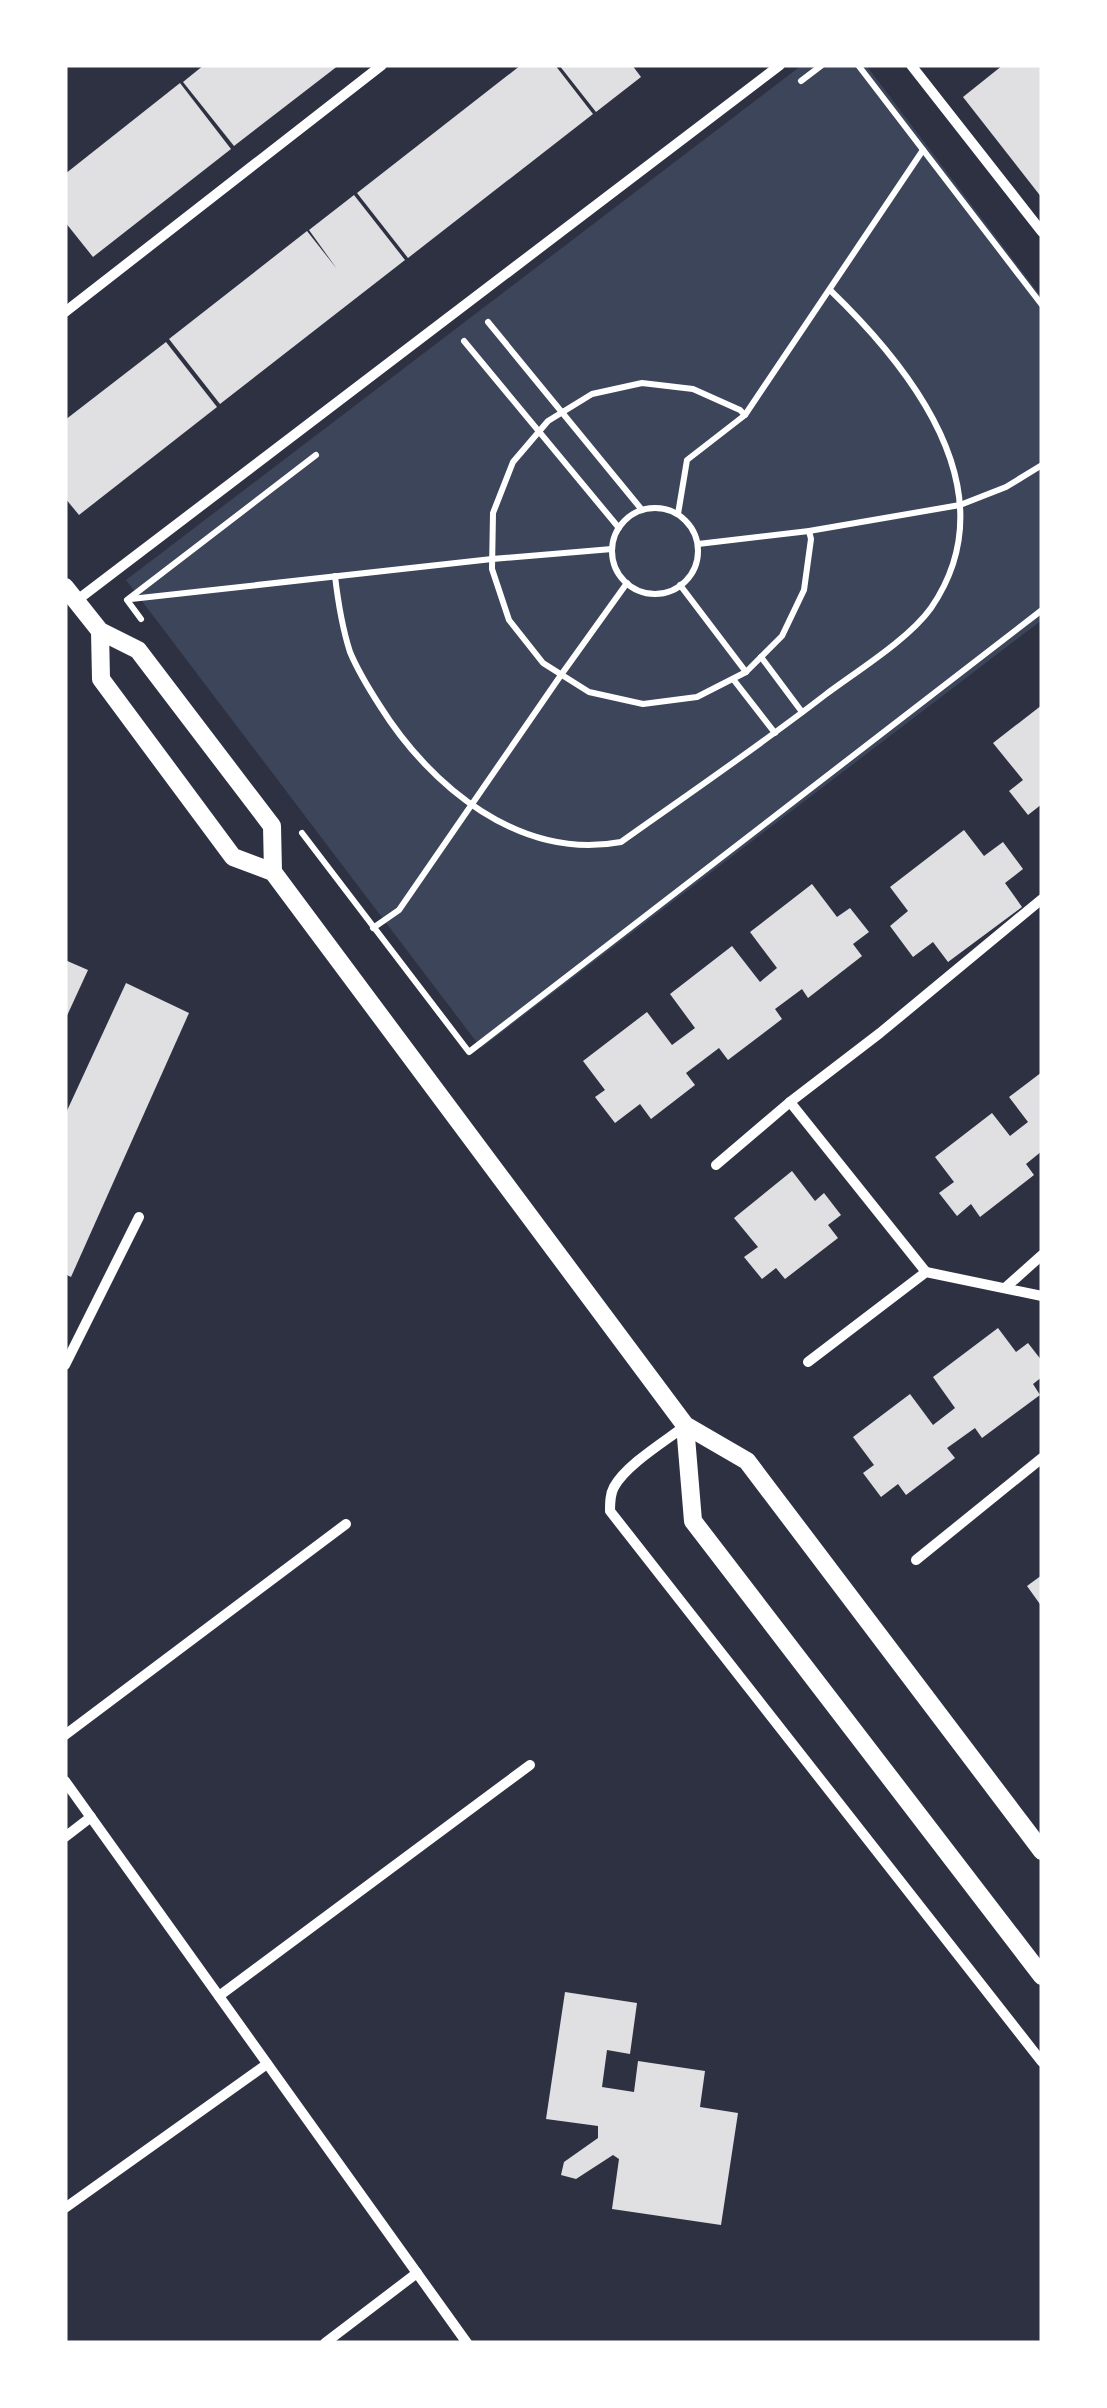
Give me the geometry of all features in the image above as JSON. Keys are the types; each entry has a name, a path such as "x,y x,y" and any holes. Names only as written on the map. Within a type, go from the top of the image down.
{"street":[{"path":"65,312 382,65"},
{"path":"273,872 272,826 138,650 100,630 70,594 780,65"},
{"path":"911,65 1042,232"},
{"path":"100,630 101,679 233,857 273,872 685,1426 747,1460 1042,1852"},
{"path":"716,1164 1042,900"},
{"path":"790,1102 926,1272 1042,1296"},
{"path":"65,1365 139,1217"},
{"path":"1004,1288 1042,1255"},
{"path":"808,1362 926,1272"},
{"path":"685,1426 693,1521 1042,1976"},
{"path":"685,1426 626,1472 614,1487 610,1512 1042,2062"},
{"path":"916,1560 1042,1458"},
{"path":"65,1734 346,1524"},
{"path":"220,1996 530,1765"},
{"path":"65,1781 468,2343"},
{"path":"65,1836 91,1817"},
{"path":"65,2208 268,2064"},
{"path":"325,2343 417,2272"}],"path":[{"path":"792,88 822,65"},
{"path":"858,65 1042,305"},
{"path":"678,514 688,460 745,414 924,150"},
{"path":"335,576 338,606 351,654 376,702 414,755 448,789 516,830 586,845 621,842 904,635 929,611 950,576 962,504 950,457 922,399 876,338 830,290"},
{"path":"619,528 464,342 488,322 642,510"},
{"path":"745,414 693,389 642,384 592,394 548,420 512,462 493,514 492,569 509,620 544,664 589,692 642,704 697,697 746,672 782,636 804,590 810,530"},
{"path":"127,600 326,447"},
{"path":"698,544 962,504 1006,487 1042,465"},
{"path":"666,509 678,514 694,532 698,544 698,557 687,580 664,593 651,594 627,584 614,562 612,549 619,528 642,510 666,509"},
{"path":"127,600 612,549"},
{"path":"373,928 398,910 627,584"},
{"path":"680,585 746,672"},
{"path":"127,600 150,631"},
{"path":"291,818 469,1052 1042,610"},
{"path":"761,657 802,712"},
{"path":"732,679 775,732"}],"shaded area":[{"path":"802,65 866,65 1042,298 1042,620 481,1048 126,580"}],"building":[{"path":"204,65 339,65 234,146 183,82"},
{"path":"521,65 555,65 593,114 408,258 357,193"},
{"path":"559,65 632,65 641,77 596,112"},
{"path":"1003,65 1042,65 1042,198 963,97"},
{"path":"180,83 231,149 93,257 65,222 65,174"},
{"path":"354,195 405,260 220,404 169,339 307,231 337,269 309,230"},
{"path":"166,342 217,407 79,515 65,498 65,420"},
{"path":"1042,705 1042,804 1028,815 1009,791 1023,780 993,743"},
{"path":"964,830 984,856 1003,842 1023,869 1005,883 1022,907 948,962 933,942 913,957 890,926 908,911 890,887"},
{"path":"812,884 837,917 850,908 869,932 853,944 862,956 808,998 802,989 775,1009 782,1019 728,1060 719,1048 686,1073 695,1085 651,1119 640,1104 615,1123 595,1097 605,1090 583,1061 647,1012 672,1045 695,1028 670,994 732,946 760,982 777,968 750,932"},
{"path":"65,960 88,970 65,1020"},
{"path":"126,983 189,1013 71,1277 65,1274 65,1115"},
{"path":"1042,1072 1042,1151 1026,1164 1034,1175 980,1217 971,1204 957,1216 939,1193 954,1182 935,1157 992,1113 1010,1136 1028,1122 1009,1097"},
{"path":"792,1171 815,1201 824,1193 841,1215 828,1225 838,1238 785,1279 776,1268 762,1279 744,1257 758,1247 734,1218"},
{"path":"998,1328 1016,1352 1028,1343 1042,1361 1042,1377 1033,1384 1040,1395 982,1438 975,1428 947,1448 955,1458 906,1495 898,1484 881,1497 863,1473 874,1465 853,1437 910,1394 933,1425 955,1408 933,1377"},
{"path":"1042,1575 1042,1607 1027,1586"},
{"path":"565,1992 637,2003 630,2054 607,2050 602,2087 634,2092 638,2061 705,2071 700,2107 738,2113 721,2225 612,2209 619,2159 613,2155 576,2179 561,2175 564,2162 598,2138 598,2126 546,2119"}]}
